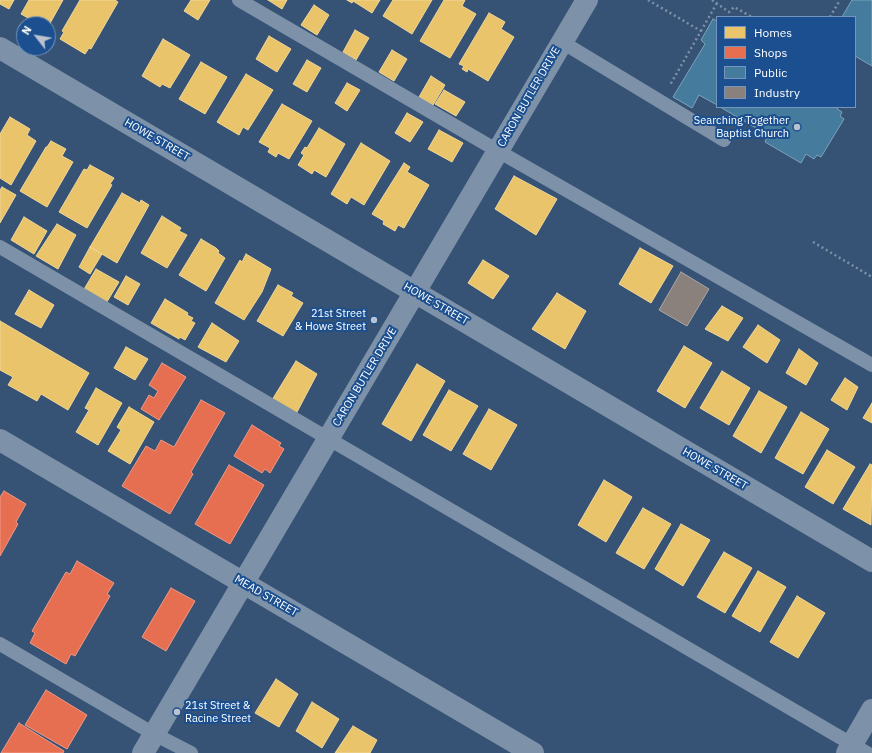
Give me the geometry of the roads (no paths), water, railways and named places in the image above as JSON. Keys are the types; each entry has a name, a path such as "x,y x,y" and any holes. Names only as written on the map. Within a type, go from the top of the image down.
{"street":[{"name":"CARON BUTLER DRIVE","path":"143,753 586,0"},
{"name":"HOWE STREET","path":"0,48 872,561"},
{"name":"MEAD STREET","path":"0,440 533,753"},
{"path":"855,750 872,710"}],"lane":[{"path":"239,0 498,151 872,365"},
{"path":"562,42 724,140"},
{"path":"0,246 855,750"},
{"path":"0,644 154,734 191,753"}],"place":[{"name":"Searching Together Baptist Church","path":"797,127"},
{"name":"21st Street & Howe Street","path":"374,320"},
{"name":"21st Street & Racine Street","path":"177,712"}]}
